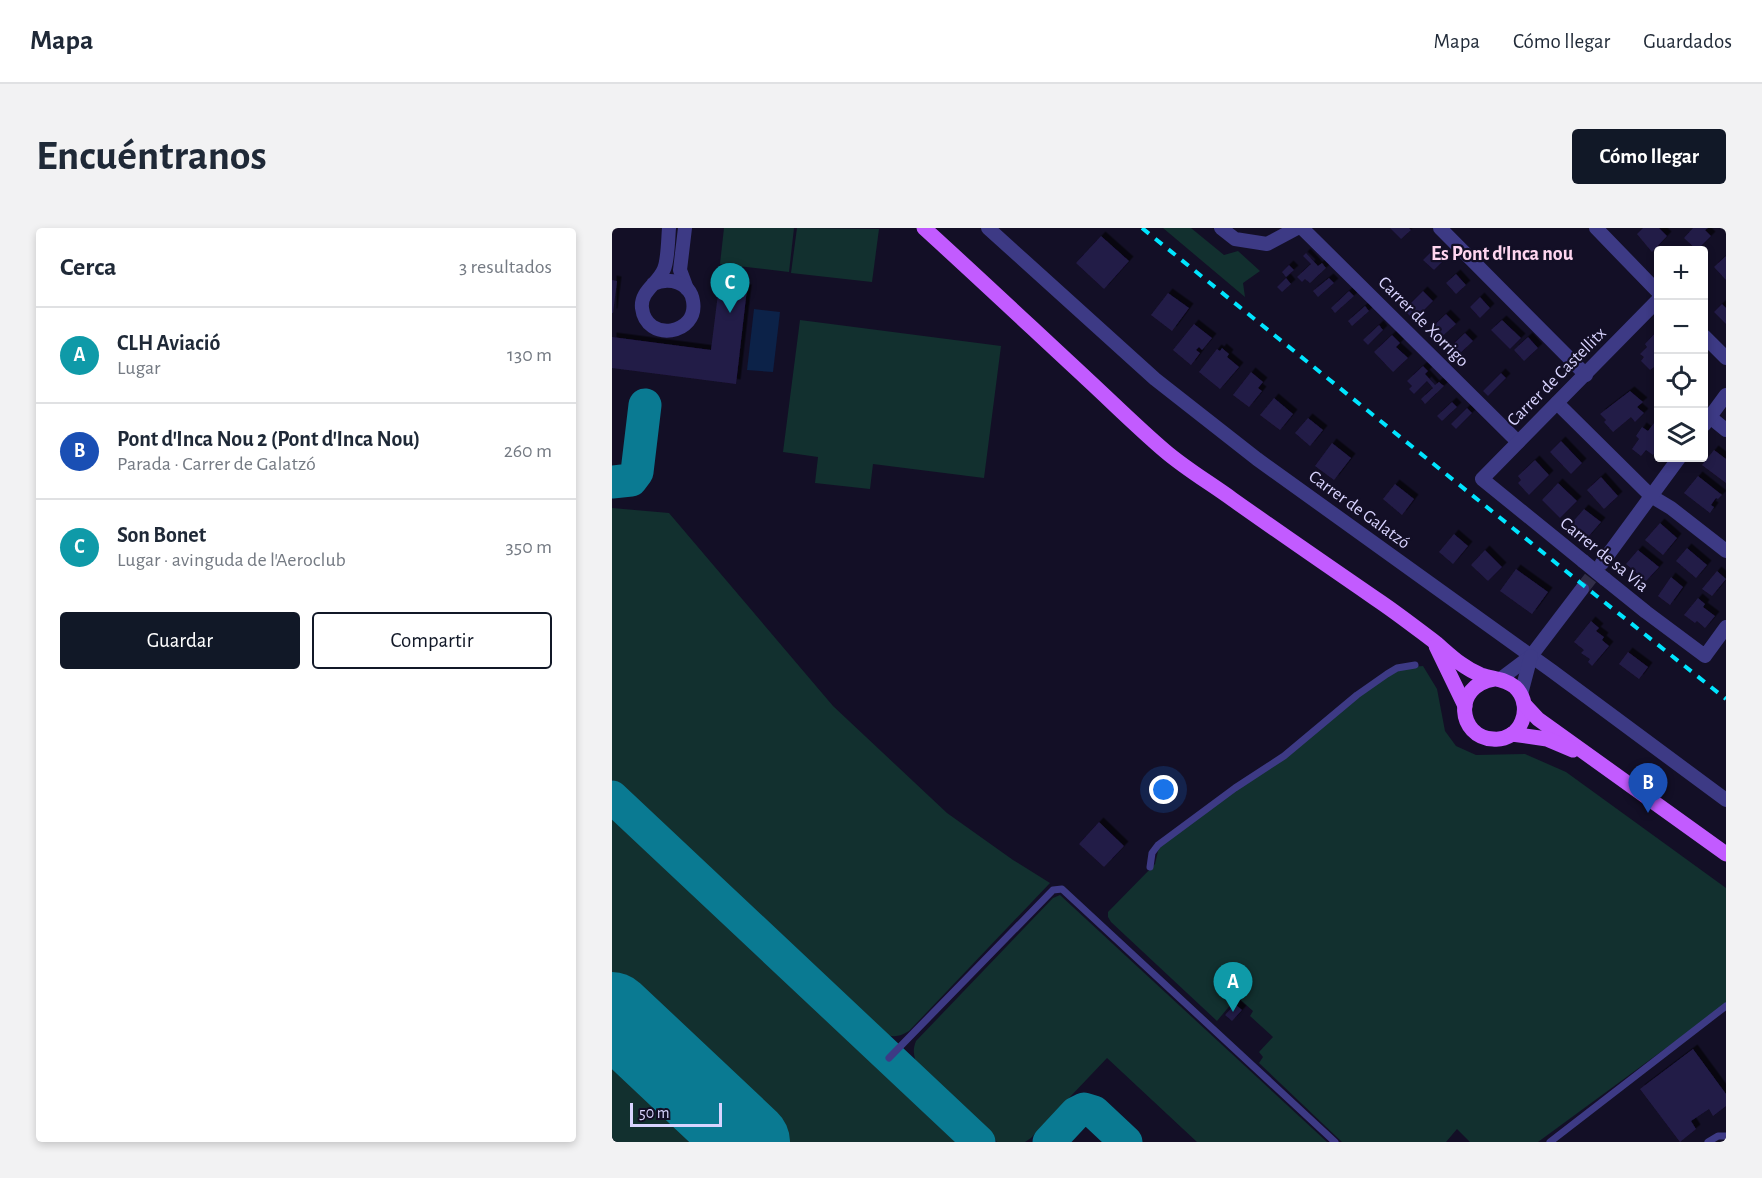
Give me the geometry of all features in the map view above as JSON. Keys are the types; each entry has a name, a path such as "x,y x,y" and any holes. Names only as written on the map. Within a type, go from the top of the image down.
{"main road":[{"path":"924,228 1166,452 1396,613 1466,668 1509,683 1538,719 1726,854"},
{"path":"1435,643 1465,706"},
{"path":"1497,680 1486,681 1466,696 1466,716 1469,725 1476,732 1493,740 1503,739 1512,734 1522,721 1522,699"},
{"path":"1512,734 1546,739 1585,753"}],"street":[{"path":"669,228 665,268 644,296 642,310 648,323 661,331 675,331 687,323 691,316 693,302 680,270 685,228"},
{"name":"Carrer de Galatzó","path":"988,228 1155,379 1257,459 1726,800"},
{"path":"1221,228 1235,239 1267,244 1297,228"},
{"name":"Carrer de Xorrigo","path":"1302,228 1518,442"},
{"path":"1440,228 1586,375"},
{"path":"1596,228 1654,287"},
{"path":"653,284 667,280 681,284 687,289"},
{"name":"Carrer de Castellitx","path":"1482,479 1654,305"},
{"path":"1708,340 1726,358"},
{"path":"1708,420 1726,395"},
{"path":"1557,403 1652,496 1726,551"},
{"path":"1708,421 1726,430"},
{"path":"1602,563 1676,462"},
{"name":"Carrer de sa Via","path":"1482,479 1605,579 1705,656 1726,627"},
{"path":"1497,680 1531,656 1582,589"},
{"path":"1522,699 1531,656"}],"lane":[{"path":"1150,867 1152,853 1158,845 1235,788 1284,756 1387,674 1397,668 1415,665"},
{"path":"889,1058 1053,890 1062,889 1335,1142"},
{"path":"1550,1142 1726,1006"},
{"path":"1708,1142 1718,1136 1726,1136"}],"green space":[{"path":"724,228 794,228 789,272 720,264"},
{"path":"797,228 879,229 872,282 791,273"},
{"path":"1163,228 1191,228 1224,255 1238,251 1260,271 1243,283 1245,297"},
{"path":"800,320 1001,346 984,478 873,464 870,489 815,483 818,457 783,452"},
{"path":"612,508 669,513 833,706 947,813 1050,883 909,1031 902,1035 880,1033 612,780"},
{"path":"1423,666 1437,689 1445,731 1456,746 1476,755 1525,754 1566,772 1726,888 1726,1004 1538,1142 1470,1142 1457,1129 1446,1142 1342,1142 1259,1063 1263,1057 1259,1052 1273,1037 1250,1016 1253,1011 1237,997 1217,1021 1108,917 1108,912 1155,864 1159,847 1397,668"},
{"path":"612,809 968,1142 781,1142 612,984"},
{"path":"1060,895 1327,1142 1197,1142 1107,1058 1031,1138 1025,1142 997,1142 918,1067 914,1054 916,1041 1053,898"},
{"path":"612,1044 716,1142 612,1142"}],"water":[{"path":"754,309 780,312 773,372 747,370"}],"building":[{"path":"1390,228 1409,228 1411,230 1401,239"},
{"path":"1643,228 1659,228 1667,236 1658,246 1654,246 1652,252 1637,234"},
{"path":"1693,228 1708,228 1705,230 1711,236 1701,246 1693,246 1684,238"},
{"path":"1101,236 1129,261 1104,289 1076,263"},
{"path":"1432,251 1443,261 1434,270 1423,260"},
{"path":"1306,253 1318,266 1322,263 1326,268 1310,283 1305,279 1302,282 1297,277 1311,264 1303,256"},
{"path":"1726,256 1726,280 1714,267"},
{"path":"1289,265 1294,270 1286,277 1282,272"},
{"path":"1456,274 1466,285 1456,294 1446,283"},
{"path":"1286,278 1291,284 1282,292 1277,287"},
{"path":"1329,278 1334,283 1318,297 1313,291"},
{"path":"612,280 617,281 613,313 612,313"},
{"path":"719,286 747,289 736,384 612,368 612,337 711,350"},
{"path":"1349,291 1354,296 1335,313 1331,308"},
{"path":"1423,291 1433,301 1414,320 1404,310"},
{"path":"1168,293 1189,308 1172,331 1151,315"},
{"path":"1480,297 1490,308 1480,318 1470,307"},
{"path":"1722,304 1726,308 1726,324 1714,312"},
{"path":"1365,306 1369,311 1352,326 1348,321"},
{"path":"1446,314 1456,324 1438,340 1429,330"},
{"path":"1502,320 1521,338 1510,349 1491,330"},
{"path":"1194,324 1212,338 1202,350 1199,347 1196,350 1200,353 1191,365 1173,350"},
{"path":"1379,325 1383,330 1368,345 1363,340"},
{"path":"1465,333 1473,341 1456,357 1448,349"},
{"path":"1654,334 1654,367 1650,370 1641,361 1644,357 1640,354 1647,347 1645,344"},
{"path":"1392,335 1400,343 1396,347 1408,358 1393,372 1374,352"},
{"path":"1528,337 1538,348 1524,361 1514,350"},
{"path":"1222,348 1229,354 1227,357 1239,367 1220,389 1199,372 1217,349 1220,351"},
{"path":"1423,366 1428,371 1425,374 1435,385 1439,382 1444,386 1425,404 1421,399 1433,388 1427,381 1414,394 1409,389 1412,386 1407,381"},
{"path":"1251,372 1263,382 1258,388 1262,391 1249,407 1233,395"},
{"path":"1501,373 1506,378 1488,396 1483,391"},
{"path":"1630,391 1643,402 1637,407 1644,413 1635,422 1631,417 1613,432 1600,414"},
{"path":"1274,398 1293,414 1280,430 1260,415"},
{"path":"1452,402 1457,407 1442,421 1437,416"},
{"path":"1467,408 1472,413 1456,429 1451,424"},
{"path":"1308,418 1323,430 1310,446 1295,433"},
{"path":"1654,423 1654,454 1646,450 1641,456 1632,449 1639,439 1636,436 1642,427 1648,431"},
{"path":"1561,441 1582,463 1571,474 1550,452"},
{"path":"1332,443 1351,458 1334,480 1315,466"},
{"path":"1714,450 1726,459 1726,483 1702,465 1708,462 1708,458"},
{"path":"1535,460 1549,475 1529,495 1518,483 1521,480 1518,476"},
{"path":"1698,476 1722,495 1716,498 1711,505 1714,507 1710,513 1684,493"},
{"path":"1601,477 1618,496 1604,509 1587,490"},
{"path":"1558,483 1577,501 1560,518 1542,500"},
{"path":"1395,484 1414,499 1402,515 1383,499"},
{"path":"1584,509 1601,522 1587,538 1570,525"},
{"path":"1660,523 1677,538 1663,555 1645,540"},
{"path":"1454,534 1468,546 1453,564 1439,552"},
{"path":"1687,548 1707,565 1696,578 1676,561"},
{"path":"1485,550 1502,567 1488,581 1471,565"},
{"path":"1638,550 1659,567 1646,581 1626,564"},
{"path":"1516,569 1548,592 1532,614 1500,591"},
{"path":"1717,571 1726,579 1712,596 1702,589"},
{"path":"1671,577 1683,587 1670,605 1658,596"},
{"path":"1698,598 1705,604 1703,607 1715,616 1705,628 1684,615"},
{"path":"1591,621 1599,628 1596,631 1604,637 1602,640 1609,646 1592,666 1588,662 1590,659 1581,653 1584,650 1574,642"},
{"path":"1628,652 1648,667 1639,679 1619,664"},
{"path":"1099,822 1124,846 1104,867 1079,844"},
{"path":"1235,1004 1242,1010 1232,1021 1225,1015"},
{"path":"1693,1049 1726,1094 1726,1106 1713,1116 1709,1109 1691,1121 1696,1129 1680,1142 1640,1089"}],"taxiway":[{"path":"612,482 631,480 637,472 645,405"},
{"path":"612,797 979,1142"},
{"path":"1049,1142 1076,1113 1084,1109 1094,1112 1126,1142"}],"runway":[{"path":"612,1013 749,1142"}],"tunnel":[{"path":"1582,589 1602,563"}],"railway":[{"path":"1142,228 1726,699"}],"place":[{"name":"Son Bonet","path":"730,313"},
{"name":"Pont d'Inca Nou 2 (Pont d'Inca Nou)","path":"1648,813"},
{"name":"CLH Aviació","path":"1233,1012"}],"district":[{"name":"Es Pont d'Inca nou","path":"1502,254"}]}
